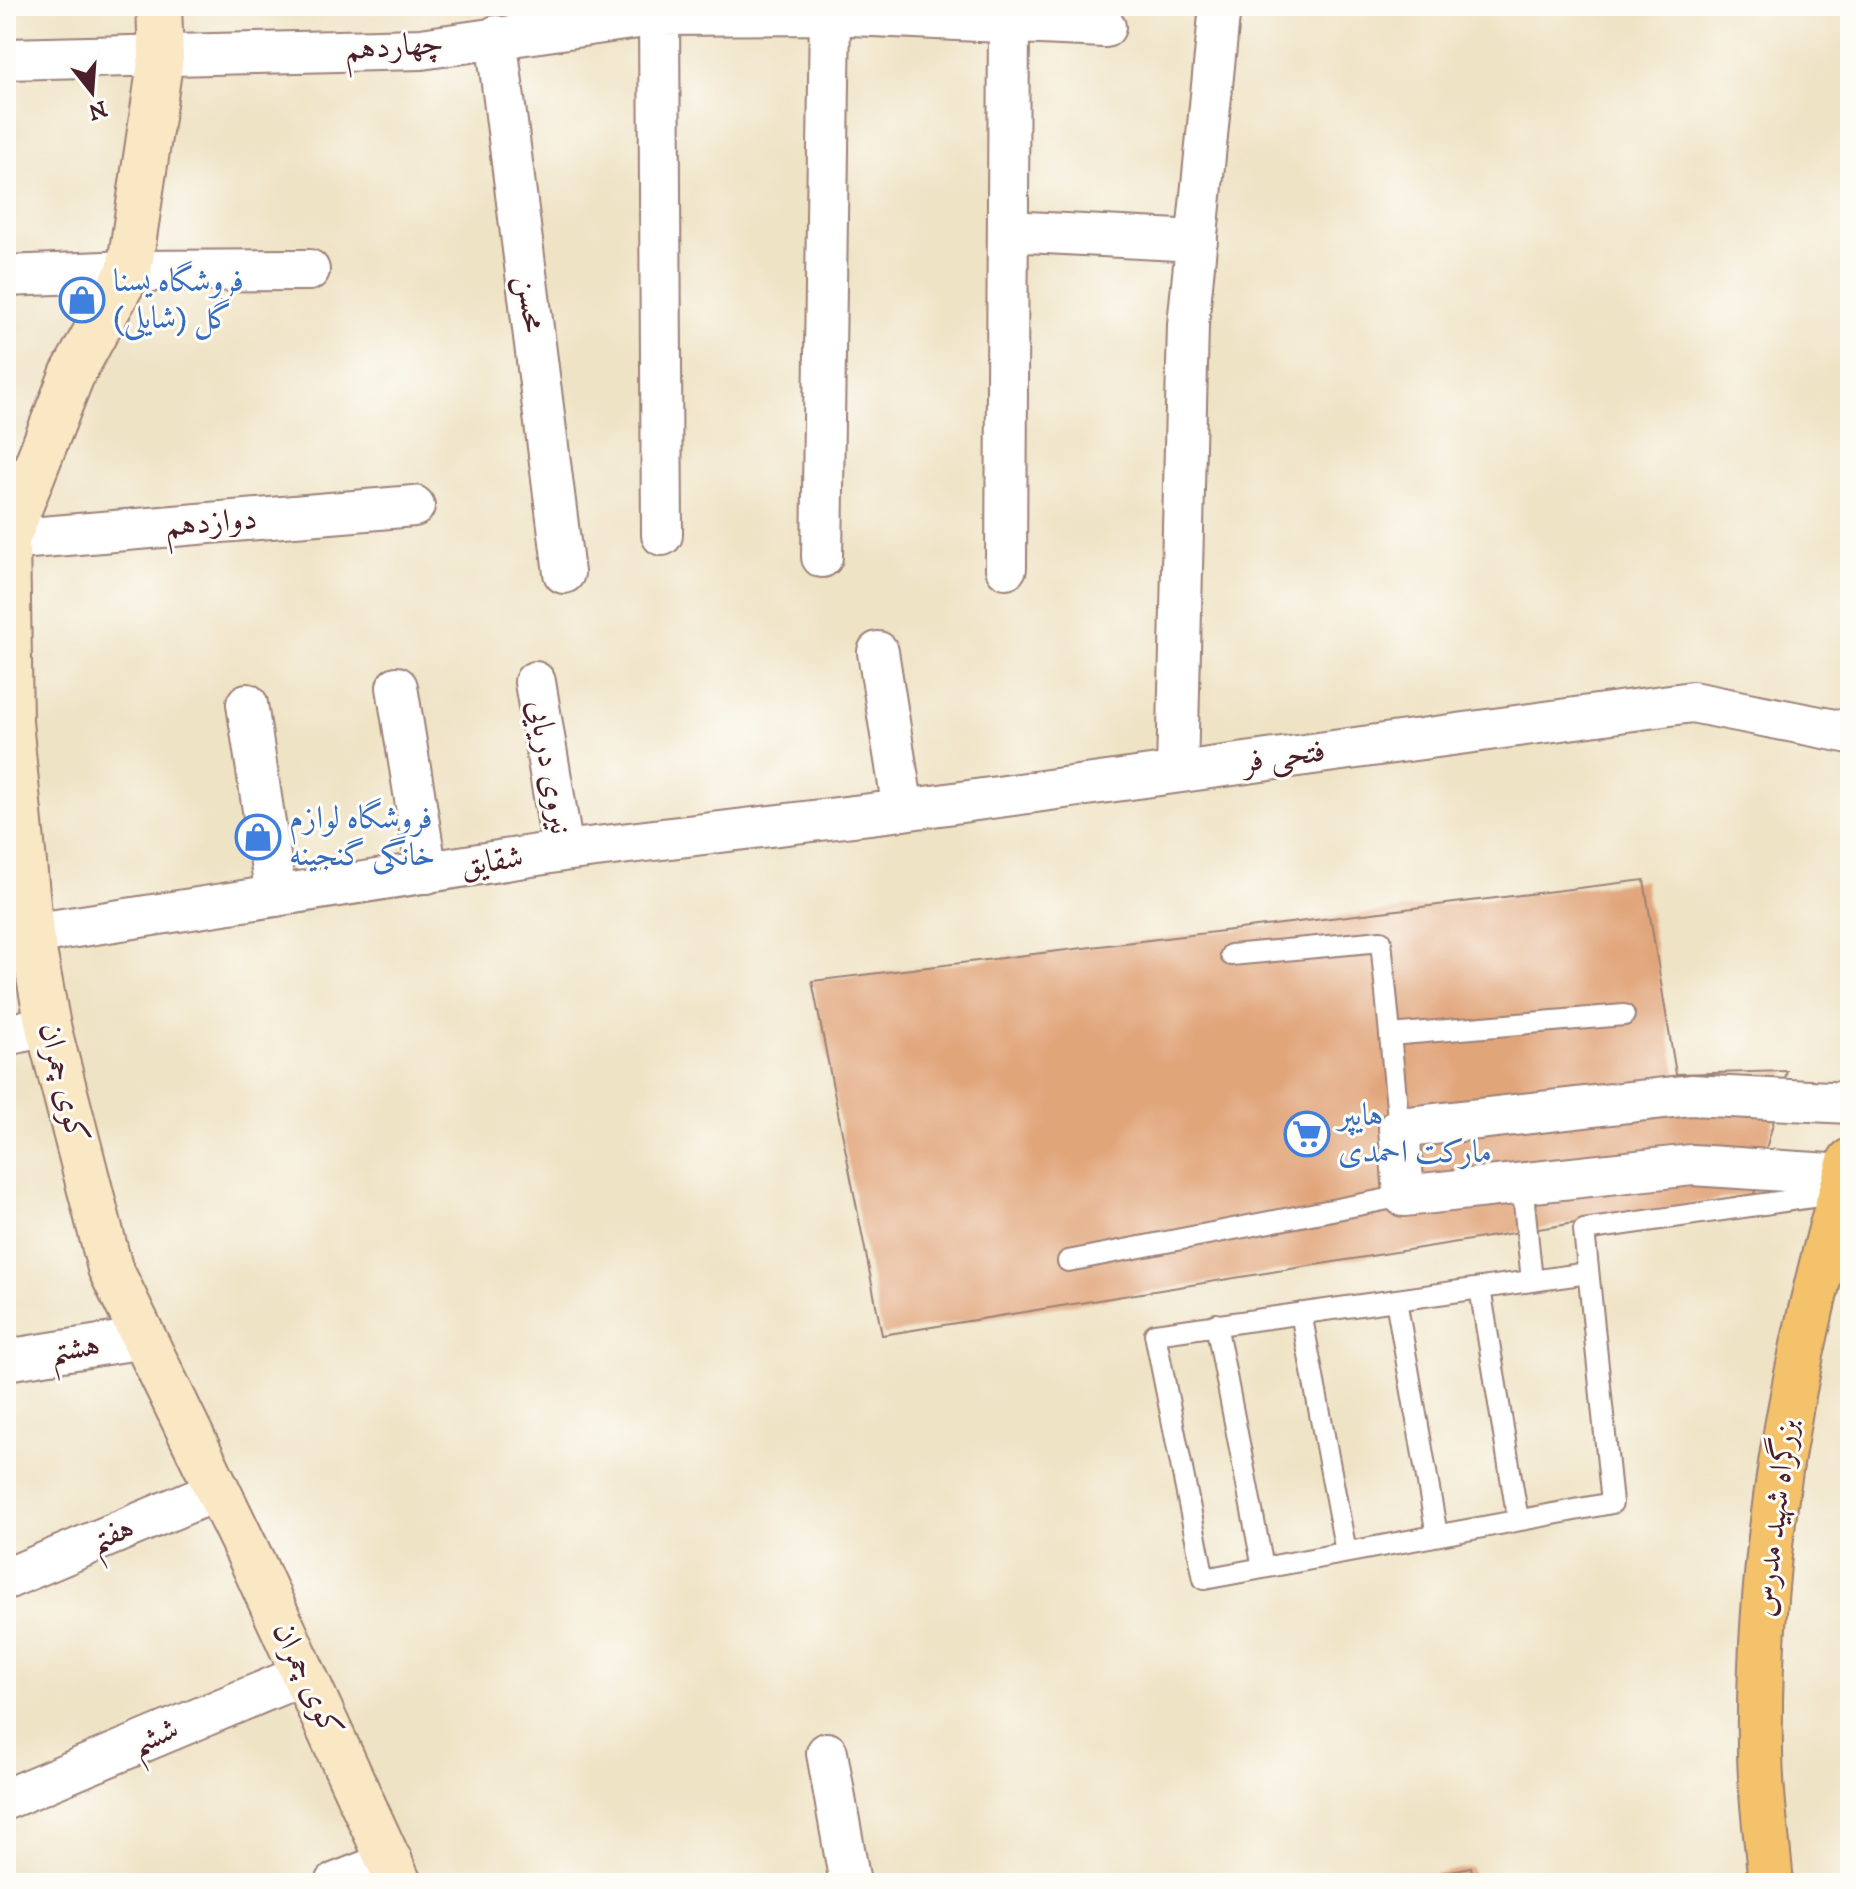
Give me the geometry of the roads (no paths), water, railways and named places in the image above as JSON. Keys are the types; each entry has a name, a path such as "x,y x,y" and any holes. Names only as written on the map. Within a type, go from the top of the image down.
{"highway":[{"name":"بزرگراه شهید مدرس","path":"1771,1883 1760,1753 1769,1550 1793,1383 1815,1284 1845,1176"}],"main road":[{"name":"کوی چمران","path":"159,6 161,57 129,271 72,375 7,540 12,824 31,934 27,1030 110,1268 305,1674 395,1872"}],"street":[{"path":"1177,772 1188,325 1220,6"},
{"name":"چهاردهم","path":"6,59 421,49 659,15 830,14 1105,27"},
{"path":"822,557 830,14"},
{"path":"659,15 662,535"},
{"path":"1006,568 1009,22"},
{"name":"محسن","path":"496,36 564,573"},
{"path":"1008,231 1197,241"},
{"path":"6,276 129,271 309,270"},
{"name":"دوازدهم","path":"7,540 414,506"},
{"path":"878,652 903,810"},
{"name":"نیروی دریایی","path":"535,682 563,851"},
{"path":"397,687 427,873"},
{"name":"فتحی فر","path":"717,832 903,810 1692,702 1850,733"},
{"path":"247,704 276,896"},
{"name":"شقایق","path":"31,934 563,851 717,832"},
{"path":"1845,1176 1692,1165 1404,1196 1399,1128 1691,1095 1850,1103"},
{"name":"هشتم","path":"6,1360 144,1338"},
{"name":"هفتم","path":"6,1579 218,1490"},
{"name":"ششم","path":"6,1799 305,1674"},
{"path":"827,1753 850,1883"},
{"path":"336,1883 395,1872"}],"lane":[{"path":"1231,955 1381,941 1399,1128"},
{"path":"1390,1035 1624,1015"},
{"path":"1588,1273 1155,1334 1204,1579 1612,1503 1584,1230 1845,1176"},
{"path":"1522,1183 1532,1281"},
{"path":"1068,1261 1404,1196"},
{"path":"1480,1288 1518,1520"},
{"path":"1396,1300 1437,1535"},
{"path":"1301,1313 1346,1552"},
{"path":"1216,1324 1263,1568"}],"place":[{"name":"فروشگاه یسنا گل (شایلی)","path":"82,300"},
{"name":"فروشگاه لوازم خانگی گنجینه","path":"258,837"},
{"name":"هایپر مارکت احمدی","path":"1307,1134"}]}
